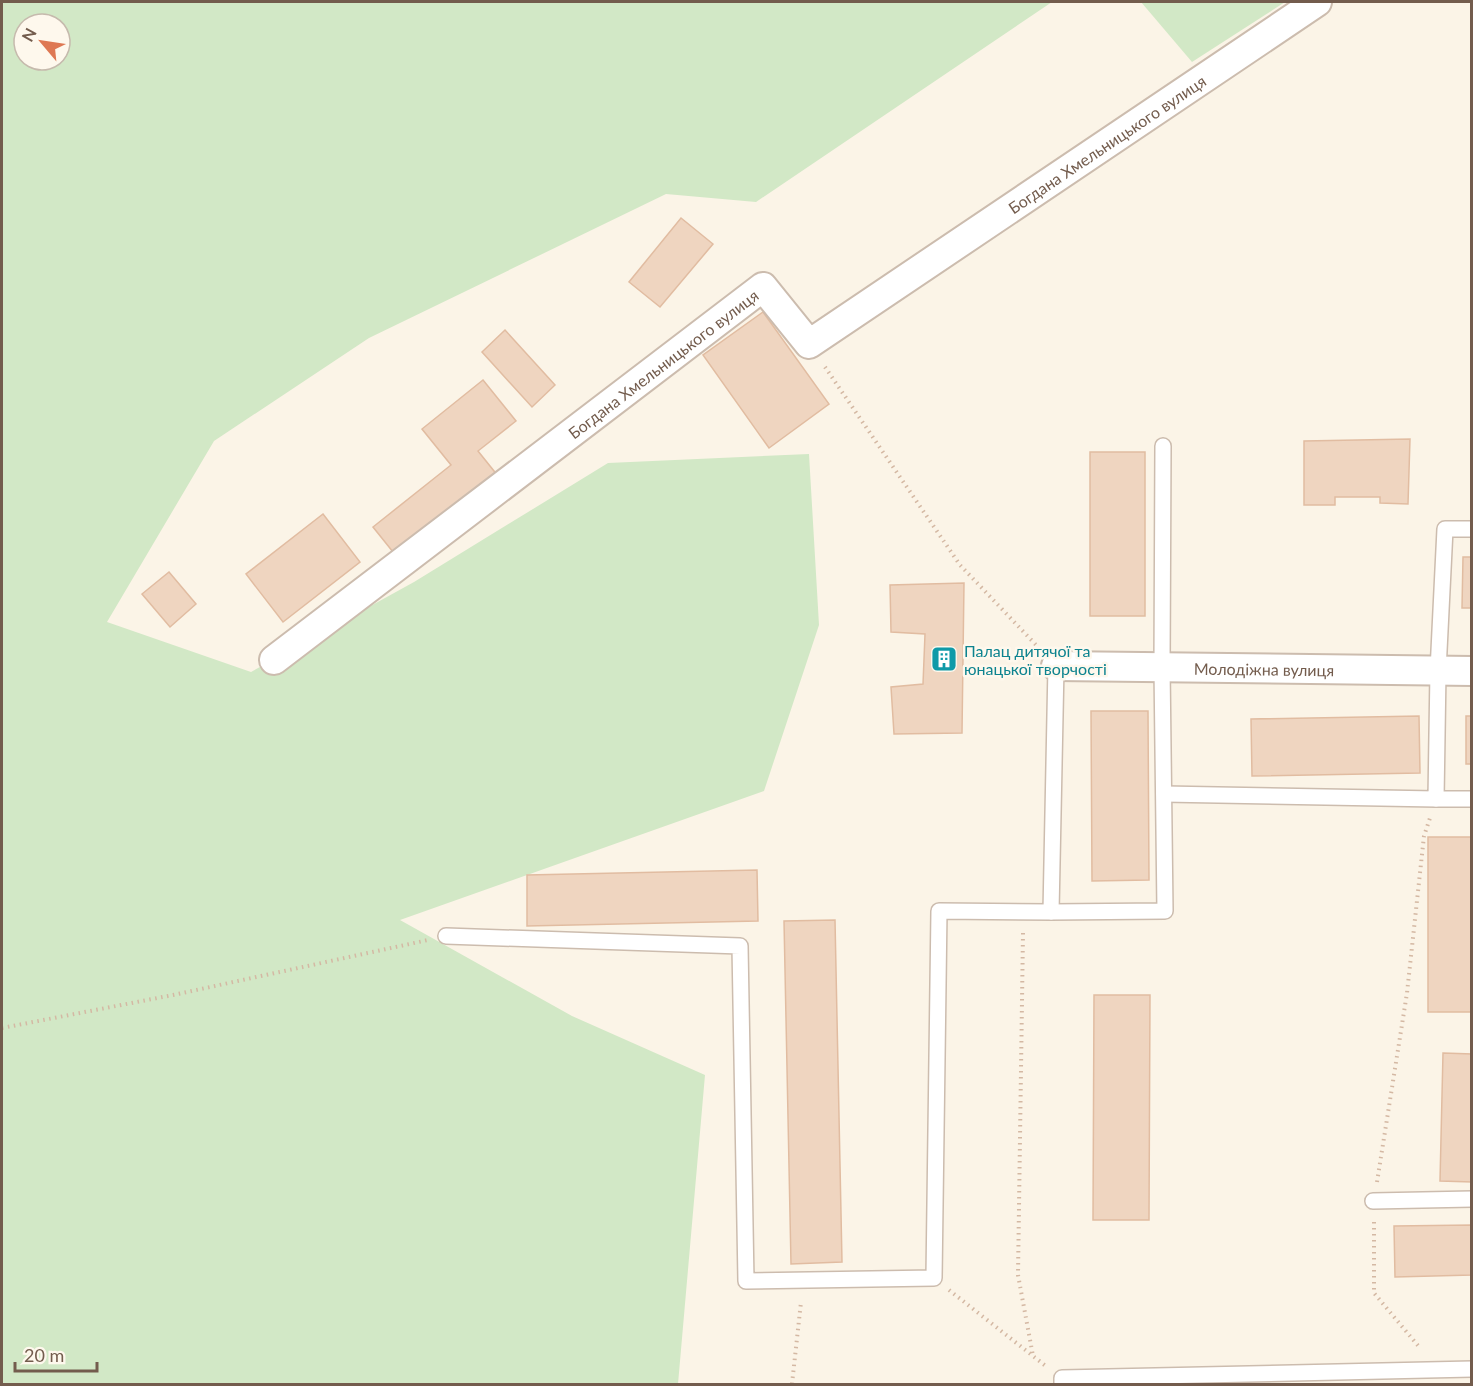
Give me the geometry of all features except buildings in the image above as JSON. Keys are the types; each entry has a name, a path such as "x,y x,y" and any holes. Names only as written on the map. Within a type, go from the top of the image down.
{"street":[{"name":"Богдана Хмельницького вулиця","path":"274,660 763,287 809,344 1317,2"},
{"name":"Молодіжна вулиця","path":"1056,666 1472,671"}],"lane":[{"path":"446,936 740,946 746,1281 934,1278 939,911 1165,911 1162,668 1163,446"},
{"path":"1436,799 1438,671 1444,530 1472,529"},
{"path":"1051,912 1056,666"},
{"path":"1164,794 1472,799"},
{"path":"1373,1201 1472,1199"},
{"path":"1062,1381 1437,1377 1472,1369"}],"path":[{"path":"809,344 960,565 1056,666"},
{"path":"1436,799 1424,836 1407,993 1373,1201 1374,1293 1437,1377"},
{"path":"1023,912 1018,1275 1033,1356"},
{"path":"2,1028 173,995 446,936"},
{"path":"934,1278 1062,1381"},
{"path":"792,1384 803,1280"}],"green space":[{"path":"2,2 1052,2 756,202 666,194 369,338 214,441 107,622 251,672 414,582 608,463 809,454 819,625 764,791 400,920 572,1016 705,1075 678,1384 2,1384"},
{"path":"1141,2 1285,2 1192,62"}],"place":[{"name":"Палац дитячої та юнацької творчості","path":"944,659"}]}
